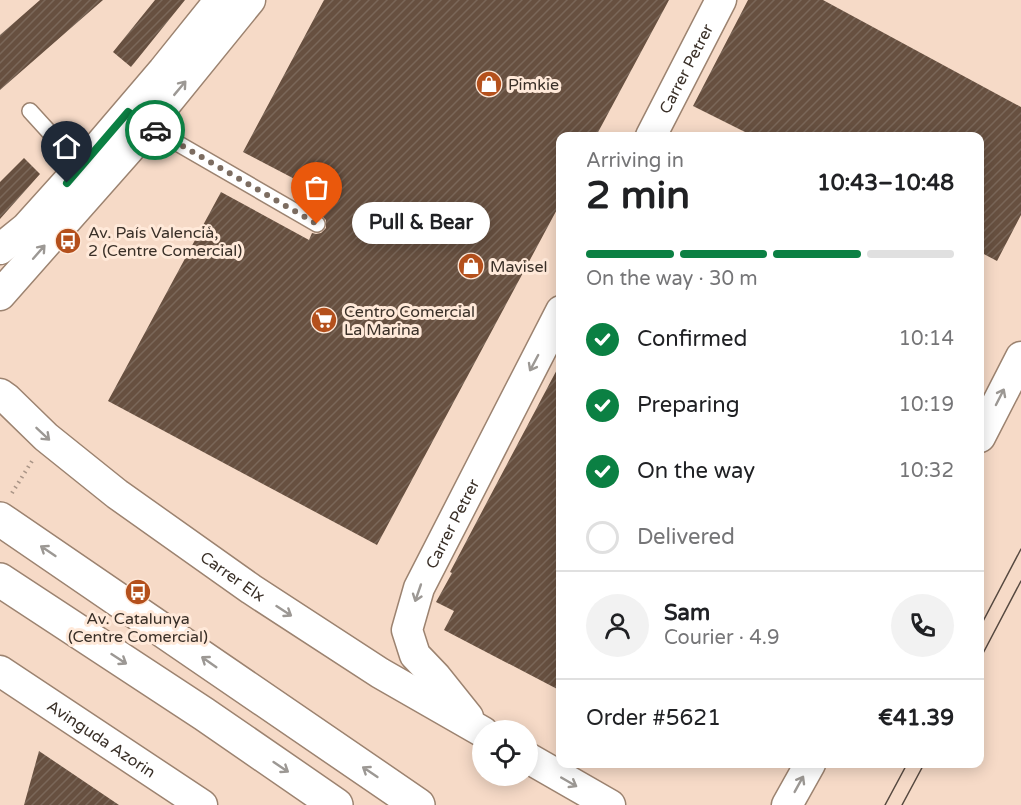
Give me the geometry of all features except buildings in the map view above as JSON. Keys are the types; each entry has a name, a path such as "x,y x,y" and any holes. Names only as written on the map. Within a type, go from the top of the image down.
{"main road":[{"path":"6,506 418,805"},
{"path":"0,580 336,805"}],"street":[{"path":"0,295 122,157 138,119 220,0"},
{"path":"0,249 26,228 81,167 181,86 250,0"},
{"name":"Carrer Petrer","path":"653,132 721,0"},
{"name":"Carrer Petrer","path":"472,721 415,655 407,630 418,588 556,321"},
{"path":"984,429 1021,357"},
{"name":"Carrer Elx","path":"0,394 46,437 117,494 251,589 380,673 472,726"},
{"name":"Avinguda Azorin","path":"0,670 200,805"},
{"path":"538,764 610,805"},
{"path":"787,805 808,768"}],"lane":[{"path":"30,111 81,167"},
{"path":"138,119 317,224"}],"path":[{"path":"6,506 46,437"}],"tram line":[{"path":"984,619 1021,549"},
{"path":"984,651 1021,581"},
{"path":"885,805 905,768"},
{"path":"902,805 922,768"}],"way so far":[{"path":"155,130 317,224"}],"place":[{"name":"Pimkie","path":"489,84"},
{"name":"Pull & Bear","path":"317,224"},
{"name":"Av. País Valencià, 2 (Centre Comercial)","path":"68,241"},
{"name":"Mavisel","path":"471,266"},
{"name":"Centro Comercial La Marina","path":"324,320"},
{"name":"Av. Catalunya (Centre Comercial)","path":"138,592"}],"route":[{"path":"67,183 128,112 155,130"}]}
